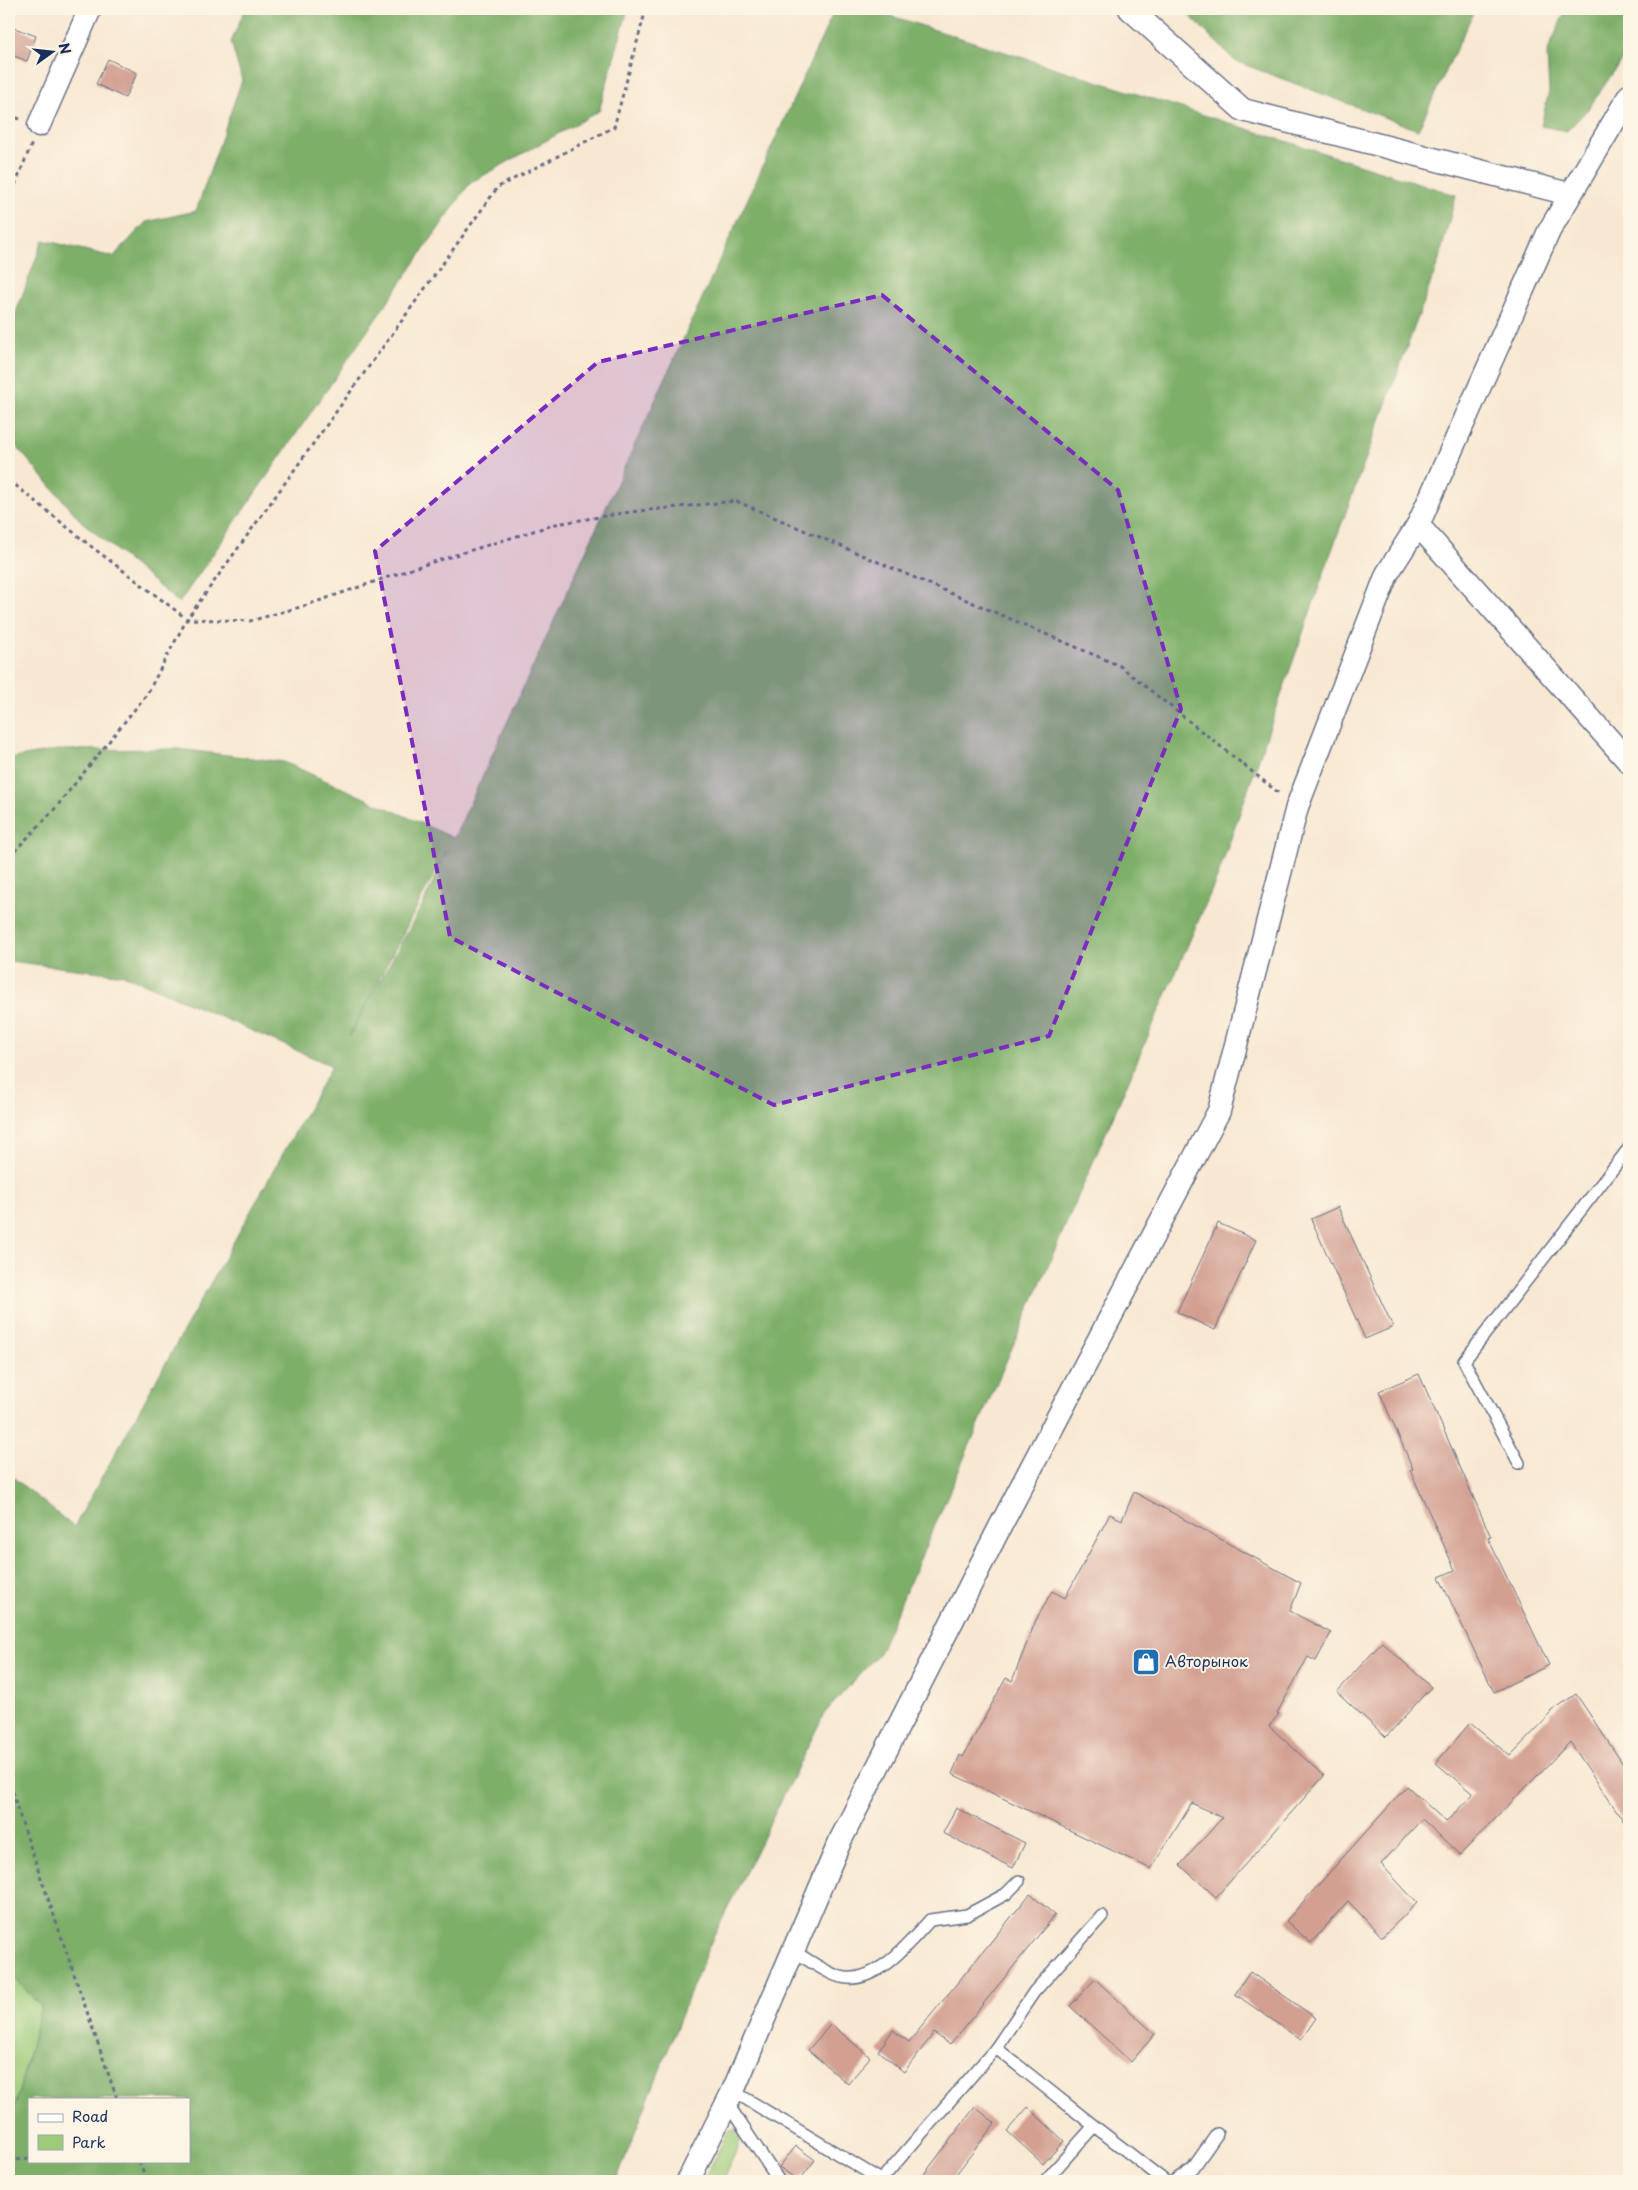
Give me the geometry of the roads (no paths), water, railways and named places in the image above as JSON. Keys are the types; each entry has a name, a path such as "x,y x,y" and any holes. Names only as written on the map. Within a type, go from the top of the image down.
{"street":[{"path":"39,125 90,9"},
{"path":"1130,9 1243,110 1569,194"},
{"path":"688,2181 730,2097 850,1821 1001,1525 1219,1111 1296,807 1387,574 1418,525 1549,231 1569,194 1629,96"},
{"path":"1418,525 1629,762"}],"lane":[{"path":"1519,1463 1464,1360 1629,1148"},
{"path":"794,1951 840,1977 859,1978 895,1958 930,1920 967,1915 1006,1894 1019,1881"},
{"path":"730,2097 881,2180 996,2048 1034,1992 1102,1916"},
{"path":"996,2048 1165,2181"},
{"path":"730,2097 779,2181"},
{"path":"1045,2181 1094,2126"},
{"path":"1174,2181 1194,2168 1217,2134"}],"place":[{"name":"Авторынок","path":"1146,1662"}]}
